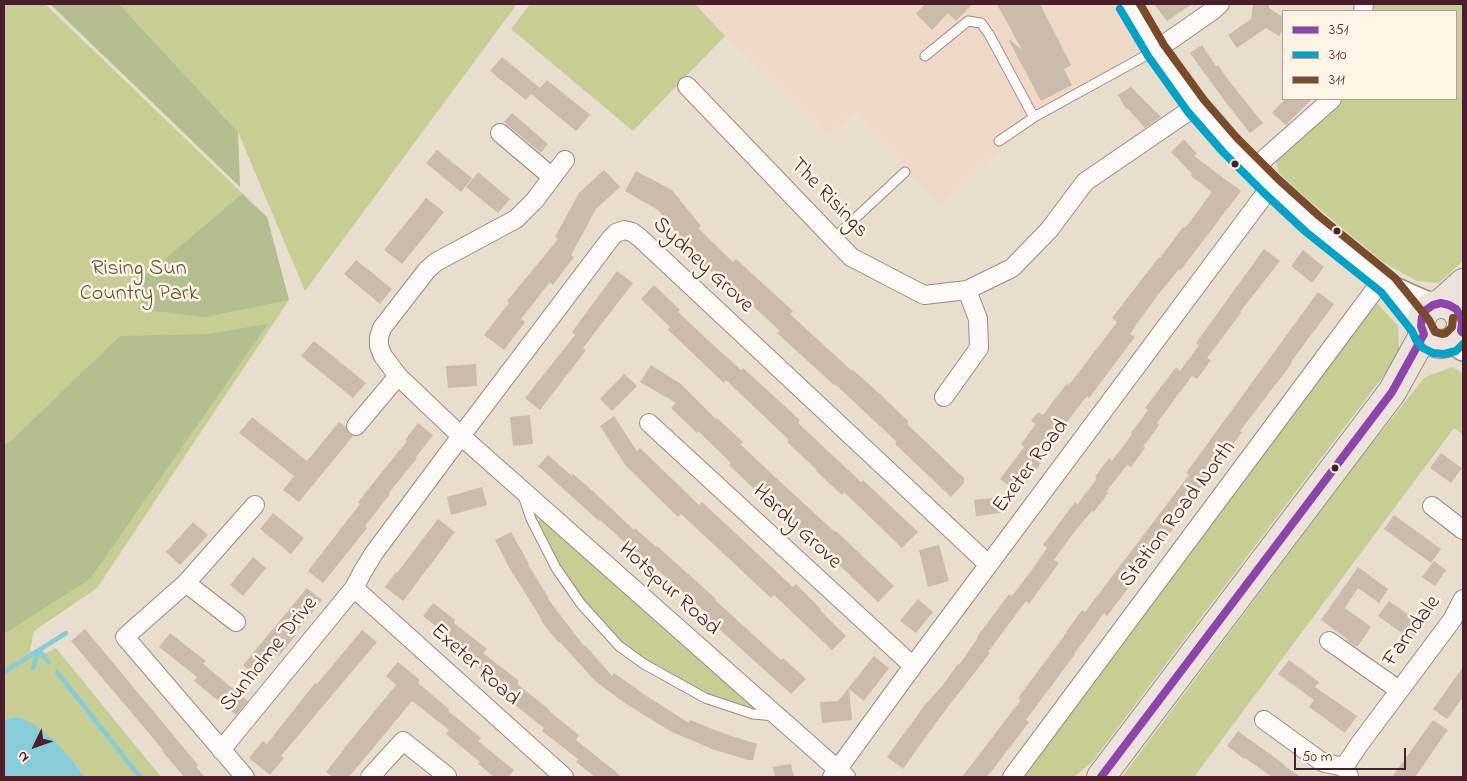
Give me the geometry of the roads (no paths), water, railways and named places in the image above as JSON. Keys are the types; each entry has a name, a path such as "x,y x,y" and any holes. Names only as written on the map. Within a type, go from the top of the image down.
{"main road":[{"path":"1101,777 1392,392 1448,328 1463,283"}],"street":[{"path":"1129,4 1156,50 1196,106 1230,146 1312,224 1385,282 1448,328"},
{"path":"1156,50 1220,4"},
{"name":"The Risings","path":"687,86 852,257 924,295 967,290 1012,268 1049,230 1085,182 1196,106"},
{"path":"1253,169 1331,100"},
{"path":"500,133 552,177"},
{"name":"Hotspur Road","path":"565,160 535,200 516,219 436,262 427,270 382,328 379,346 383,356 398,376 461,436 778,717 839,775"},
{"name":"Exeter Road","path":"839,775 913,666 1270,186"},
{"name":"Sydney Grove","path":"354,588 374,552 461,436 611,238 616,233 624,230 632,232 988,564"},
{"name":"Station Road North","path":"1012,777 1385,282"},
{"path":"944,397 979,348 978,319 967,290"},
{"path":"356,426 398,376"},
{"name":"Hardy Grove","path":"649,423 913,666"},
{"name":"Sunholme Drive","path":"245,777 125,638 186,582 255,505"},
{"path":"1432,506 1463,530"},
{"path":"186,582 236,622"},
{"name":"Exeter Road","path":"354,588 559,776"},
{"name":"Sunholme Drive","path":"221,750 354,588"},
{"name":"Farndale","path":"1264,720 1318,760 1347,772 1399,690 1456,613 1463,600"},
{"name":"Farndale","path":"1329,641 1399,690"},
{"path":"370,777 402,741 447,776"}],"lane":[{"path":"925,56 968,21 981,23 989,34 1031,112 1036,116"},
{"path":"999,141 1036,116 1156,50"},
{"path":"834,238 905,172"},
{"path":"520,488 531,519 556,568 581,604 619,646 644,664 705,698 753,714 778,717"}],"water":[{"path":"21,718 33,724 54,740 84,777 4,777 4,720"}],"waterway":[{"path":"4,672 66,633"},
{"path":"39,650 48,662"},
{"path":"33,668 39,650"},
{"path":"57,672 140,777"}],"park label":[{"name":"Rising Sun Country Park","path":"139,282"}]}
